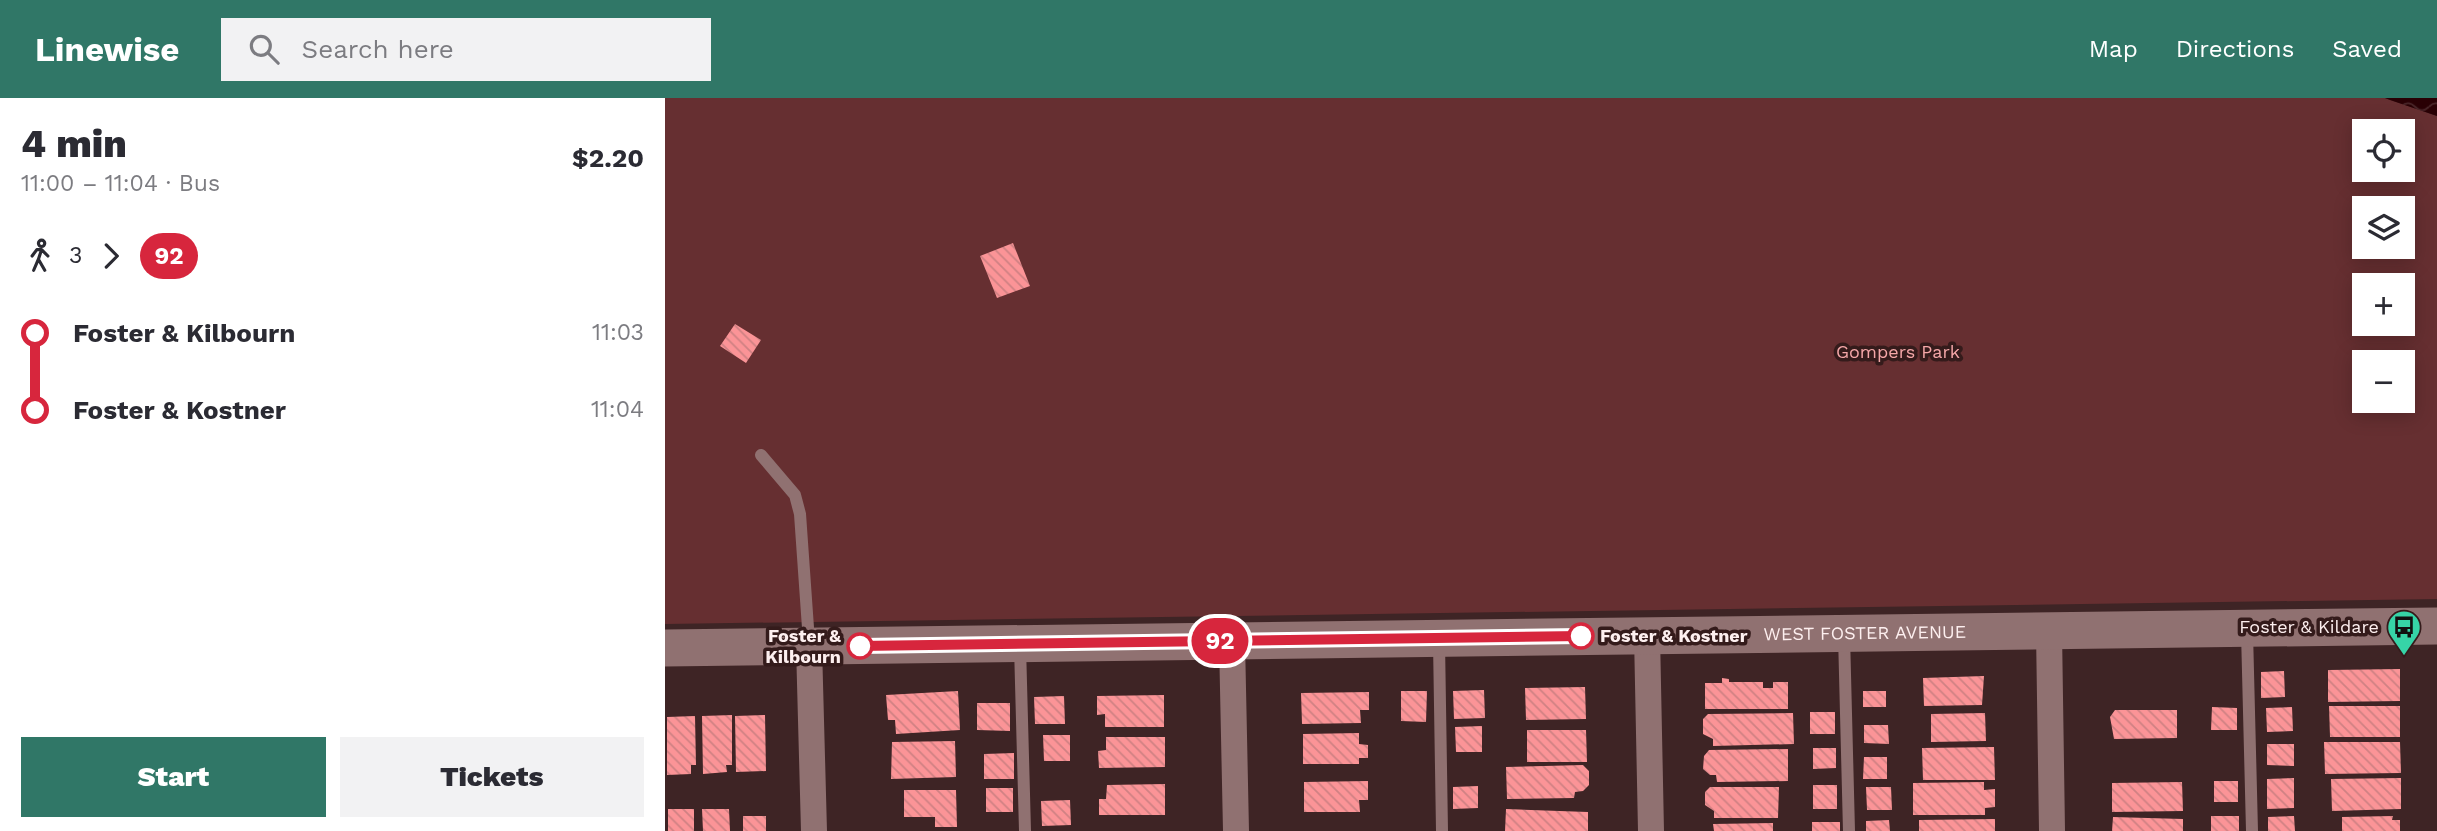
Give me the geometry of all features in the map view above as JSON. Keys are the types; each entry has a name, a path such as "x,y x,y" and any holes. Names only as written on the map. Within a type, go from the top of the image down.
{"main road":[{"name":"WEST FOSTER AVENUE","path":"665,648 2437,626"}],"street":[{"path":"2049,631 2052,831"},
{"path":"1647,635 1651,831"},
{"path":"1232,641 1236,831"},
{"path":"809,646 814,831"}],"lane":[{"path":"761,455 795,495 800,514 809,646"},
{"path":"2247,628 2252,831"},
{"path":"1844,633 1849,831"},
{"path":"1439,638 1442,831"},
{"path":"1020,644 1025,831"}],"green space":[{"name":"Gompers Park","path":"665,98 2385,98 2437,116 2437,599 665,624"}],"water":[{"path":"2385,98 2437,98 2437,116 2390,100"}],"building":[{"path":"1013,243 1030,286 997,298 980,256"},
{"path":"735,324 761,340 746,363 720,346"},
{"path":"2400,669 2400,701 2328,702 2328,670"},
{"path":"2284,671 2285,697 2261,698 2261,672"},
{"path":"1984,676 1982,705 1924,706 1923,678"},
{"path":"1722,678 1729,679 1729,682 1763,682 1763,688 1773,688 1773,682 1788,682 1788,709 1705,709 1705,683 1722,683"},
{"path":"1585,687 1586,719 1526,720 1525,688"},
{"path":"1484,690 1485,718 1454,719 1453,691"},
{"path":"958,691 960,730 896,734 895,720 888,720 886,695"},
{"path":"1401,691 1427,691 1426,722 1401,721"},
{"path":"1863,691 1886,691 1886,707 1863,707"},
{"path":"1369,692 1369,710 1360,710 1361,723 1302,724 1301,693"},
{"path":"1164,695 1164,727 1105,727 1105,714 1097,715 1097,696"},
{"path":"1064,696 1065,724 1035,724 1034,697"},
{"path":"977,703 1010,703 1010,731 977,730"},
{"path":"2329,706 2400,706 2400,737 2330,737"},
{"path":"2212,707 2237,708 2237,730 2211,730"},
{"path":"2292,707 2293,731 2267,732 2266,708"},
{"path":"2115,710 2177,710 2177,738 2114,739 2110,717"},
{"path":"1810,712 1835,712 1835,734 1810,734"},
{"path":"1793,713 1794,744 1713,746 1713,739 1703,734 1703,719 1708,714"},
{"path":"1985,713 1986,741 1931,742 1931,714"},
{"path":"732,715 732,765 726,765 727,772 703,774 702,716"},
{"path":"765,715 766,771 736,772 735,716"},
{"path":"695,716 696,765 691,765 691,774 667,775 667,717"},
{"path":"1864,725 1888,725 1889,744 1864,743"},
{"path":"1482,726 1482,752 1456,752 1455,727"},
{"path":"1527,730 1586,730 1587,762 1527,762"},
{"path":"1359,733 1359,744 1368,745 1368,758 1359,758 1359,764 1303,764 1303,734"},
{"path":"1043,735 1070,735 1070,761 1044,761"},
{"path":"1106,737 1165,737 1165,767 1099,768 1098,751 1106,750"},
{"path":"955,741 956,777 891,779 892,742"},
{"path":"2324,742 2400,742 2401,773 2325,774"},
{"path":"2267,744 2294,744 2294,766 2267,765"},
{"path":"1994,747 1995,780 1923,780 1922,748"},
{"path":"1813,748 1836,748 1836,768 1813,769"},
{"path":"1788,749 1788,781 1717,782 1716,775 1710,775 1703,769 1704,756 1709,750"},
{"path":"1014,753 1014,779 984,779 984,754"},
{"path":"1864,757 1887,757 1887,779 1863,779"},
{"path":"1583,765 1589,771 1589,785 1583,791 1575,792 1574,798 1507,799 1506,767"},
{"path":"2294,778 2294,808 2267,809 2267,779"},
{"path":"2401,778 2401,809 2332,811 2331,779"},
{"path":"1368,781 1368,800 1359,800 1360,812 1304,812 1304,782"},
{"path":"2214,781 2238,781 2238,802 2214,802"},
{"path":"1984,782 1984,790 1995,789 1995,807 1985,808 1985,815 1913,815 1913,783"},
{"path":"2182,782 2183,811 2112,812 2112,783"},
{"path":"1165,784 1165,815 1099,815 1099,799 1106,799 1107,785"},
{"path":"1813,785 1837,785 1837,809 1813,809"},
{"path":"1478,786 1478,808 1453,809 1453,787"},
{"path":"1710,787 1779,787 1778,818 1714,818 1714,811 1705,805 1705,792"},
{"path":"1866,787 1891,787 1892,810 1867,810"},
{"path":"986,788 1013,788 1013,812 986,812"},
{"path":"904,790 956,790 957,827 935,827 935,817 904,817"},
{"path":"1070,800 1071,825 1042,826 1041,801"},
{"path":"668,809 694,809 694,831 668,831"},
{"path":"702,809 729,809 730,831 703,831"},
{"path":"1506,809 1588,812 1588,831 1505,831"},
{"path":"743,816 766,816 766,831 743,831"},
{"path":"2211,816 2239,816 2239,831 2211,831"},
{"path":"2294,816 2295,831 2268,831 2268,817"},
{"path":"2393,816 2392,820 2400,820 2400,831 2342,831 2342,817"},
{"path":"2113,817 2183,819 2183,831 2112,831"},
{"path":"1995,819 1995,831 1919,831 1919,820"},
{"path":"1889,820 1890,831 1866,831 1866,821"},
{"path":"1812,822 1840,822 1840,831 1812,831"},
{"path":"1773,823 1773,831 1714,831 1713,824"}],"bus line":[{"name":"92","path":"860,646 1581,636"}],"place":[{"name":"Foster & Kostner","path":"1581,636"},
{"name":"Foster & Kilbourn","path":"860,646"},
{"name":"Foster & Kildare","path":"2404,657"}]}
